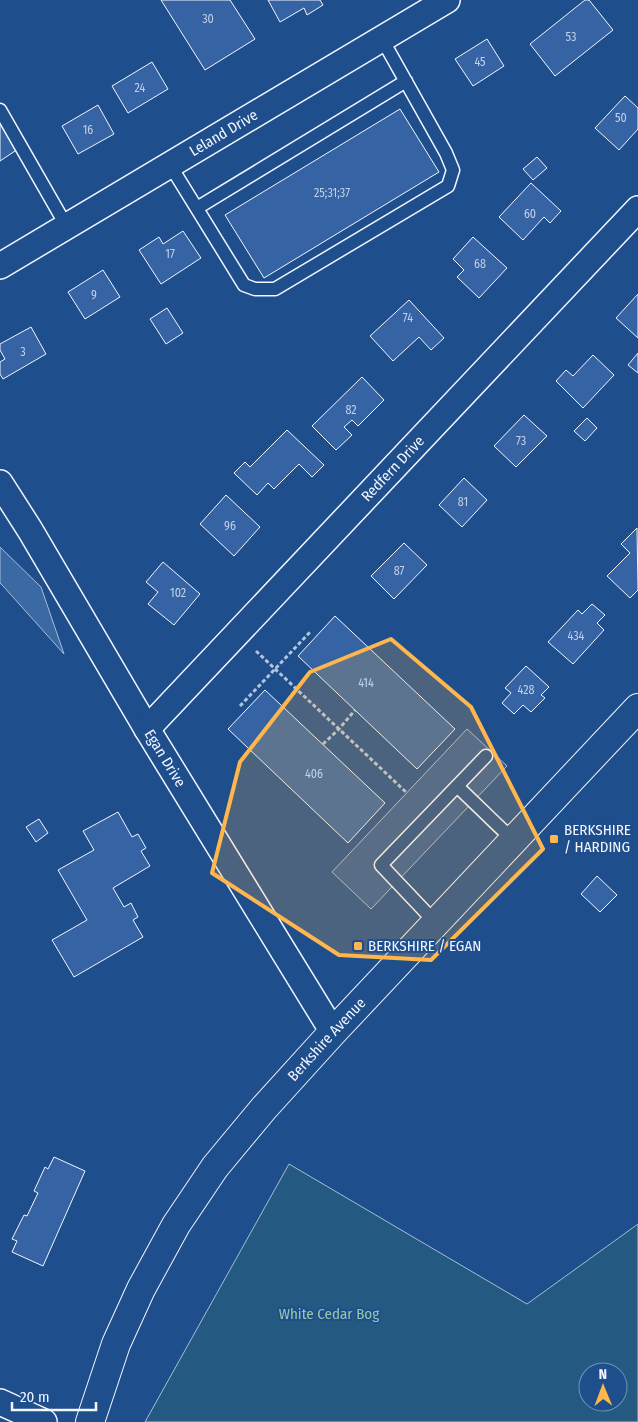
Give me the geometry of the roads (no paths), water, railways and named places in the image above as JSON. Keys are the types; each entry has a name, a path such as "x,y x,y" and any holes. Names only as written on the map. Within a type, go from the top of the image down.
{"main road":[{"name":"Berkshire Avenue","path":"90,1422 116,1344 141,1289 176,1225 215,1167 264,1108 333,1032 638,708"}],"street":[{"name":"Leland Drive","path":"0,266 447,0"},
{"name":"Redfern Drive","path":"147,729 638,209"},
{"name":"Egan Drive","path":"0,483 30,530 147,729 333,1032"},
{"path":"0,1402 44,1422"}],"lane":[{"path":"170,165 244,285 255,289 275,289 448,186 453,170 446,153 382,39"},
{"path":"197,208 406,81"},
{"path":"0,110 67,226"},
{"path":"435,922 382,865 486,756"},
{"path":"457,786 514,841"}],"place":[{"name":"BERKSHIRE / HARDING","path":"554,839"},
{"name":"BERKSHIRE / EGAN","path":"358,946"}],"park label":[{"name":"White Cedar Bog","path":"329,1314"}]}
